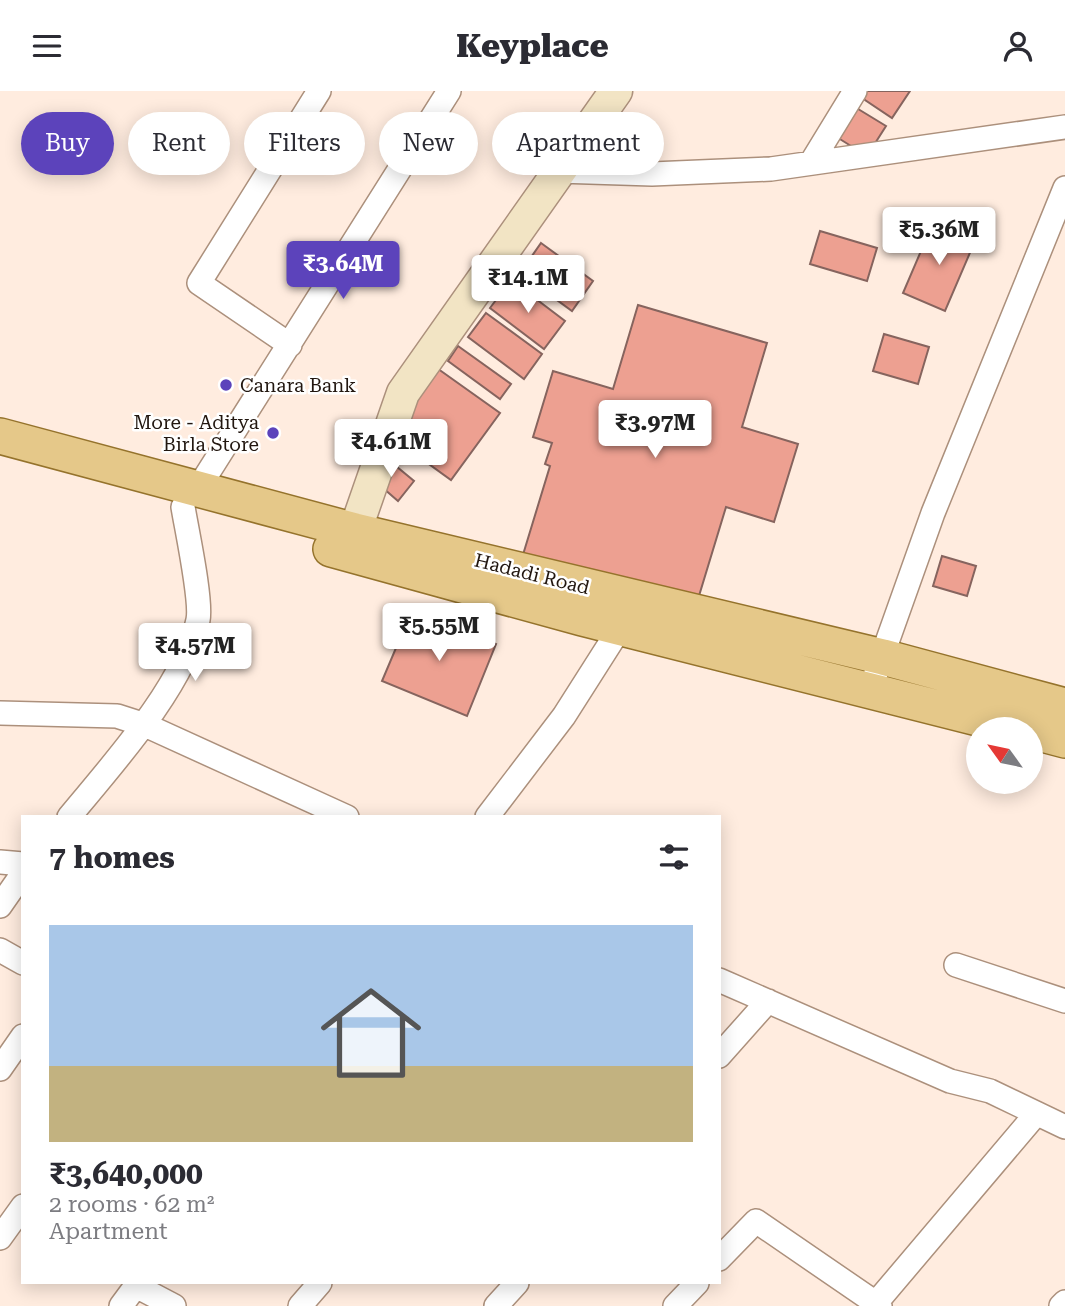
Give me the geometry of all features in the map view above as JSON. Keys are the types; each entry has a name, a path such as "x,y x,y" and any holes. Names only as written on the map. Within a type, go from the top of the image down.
{"main road":[{"name":"Hadadi Road","path":"0,436 191,497 355,531 883,657 1065,706"},
{"path":"0,456 191,497 620,628 975,717"},
{"path":"1043,734 1065,740"}],"street":[{"path":"290,345 199,283 319,91"},
{"path":"71,815 145,725 186,655 199,618 191,497 449,91"},
{"path":"601,112 616,91"},
{"path":"811,163 855,91"},
{"path":"664,173 771,169 1065,127"},
{"path":"355,531 403,393 555,175"},
{"path":"870,690 933,513 1065,188"},
{"path":"489,815 565,716 620,628"},
{"path":"0,713 117,716 145,725 307,809 337,815"},
{"path":"0,862 21,864"},
{"path":"0,906 21,876"},
{"path":"0,950 21,962"},
{"path":"956,965 1065,1001"},
{"path":"721,981 950,1081 990,1091 1065,1126"},
{"path":"721,1054 768,1001"},
{"path":"0,1069 21,1039"},
{"path":"721,1257 756,1220 878,1305 1037,1114"},
{"path":"0,1238 21,1209"},
{"path":"121,1306 137,1284 174,1306"},
{"path":"300,1306 319,1284"},
{"path":"496,1306 516,1284"},
{"path":"675,1306 696,1284"},
{"path":"1061,1306 1065,1302"}],"building":[{"path":"858,91 910,91 892,118 856,94"},
{"path":"845,101 886,126 867,156 827,131"},
{"path":"933,223 975,241 945,311 903,293"},
{"path":"820,231 877,248 867,281 810,264"},
{"path":"541,243 593,281 572,311 520,273"},
{"path":"511,280 565,321 544,349 490,308"},
{"path":"638,305 767,343 742,427 798,444 774,522 726,507 695,609 522,558 550,466 545,464 552,443 533,437 553,371 613,389"},
{"path":"486,313 542,354 524,379 468,337"},
{"path":"884,334 929,347 918,384 873,371"},
{"path":"458,346 511,384 500,399 448,361"},
{"path":"434,366 500,413 451,480 386,433"},
{"path":"385,457 414,481 398,501 368,475"},
{"path":"942,556 976,566 967,596 933,586"},
{"path":"412,610 496,644 467,716 382,681"}],"place":[{"name":"Canara Bank","path":"226,385"},
{"name":"More - Aditya Birla Store","path":"273,433"}]}
